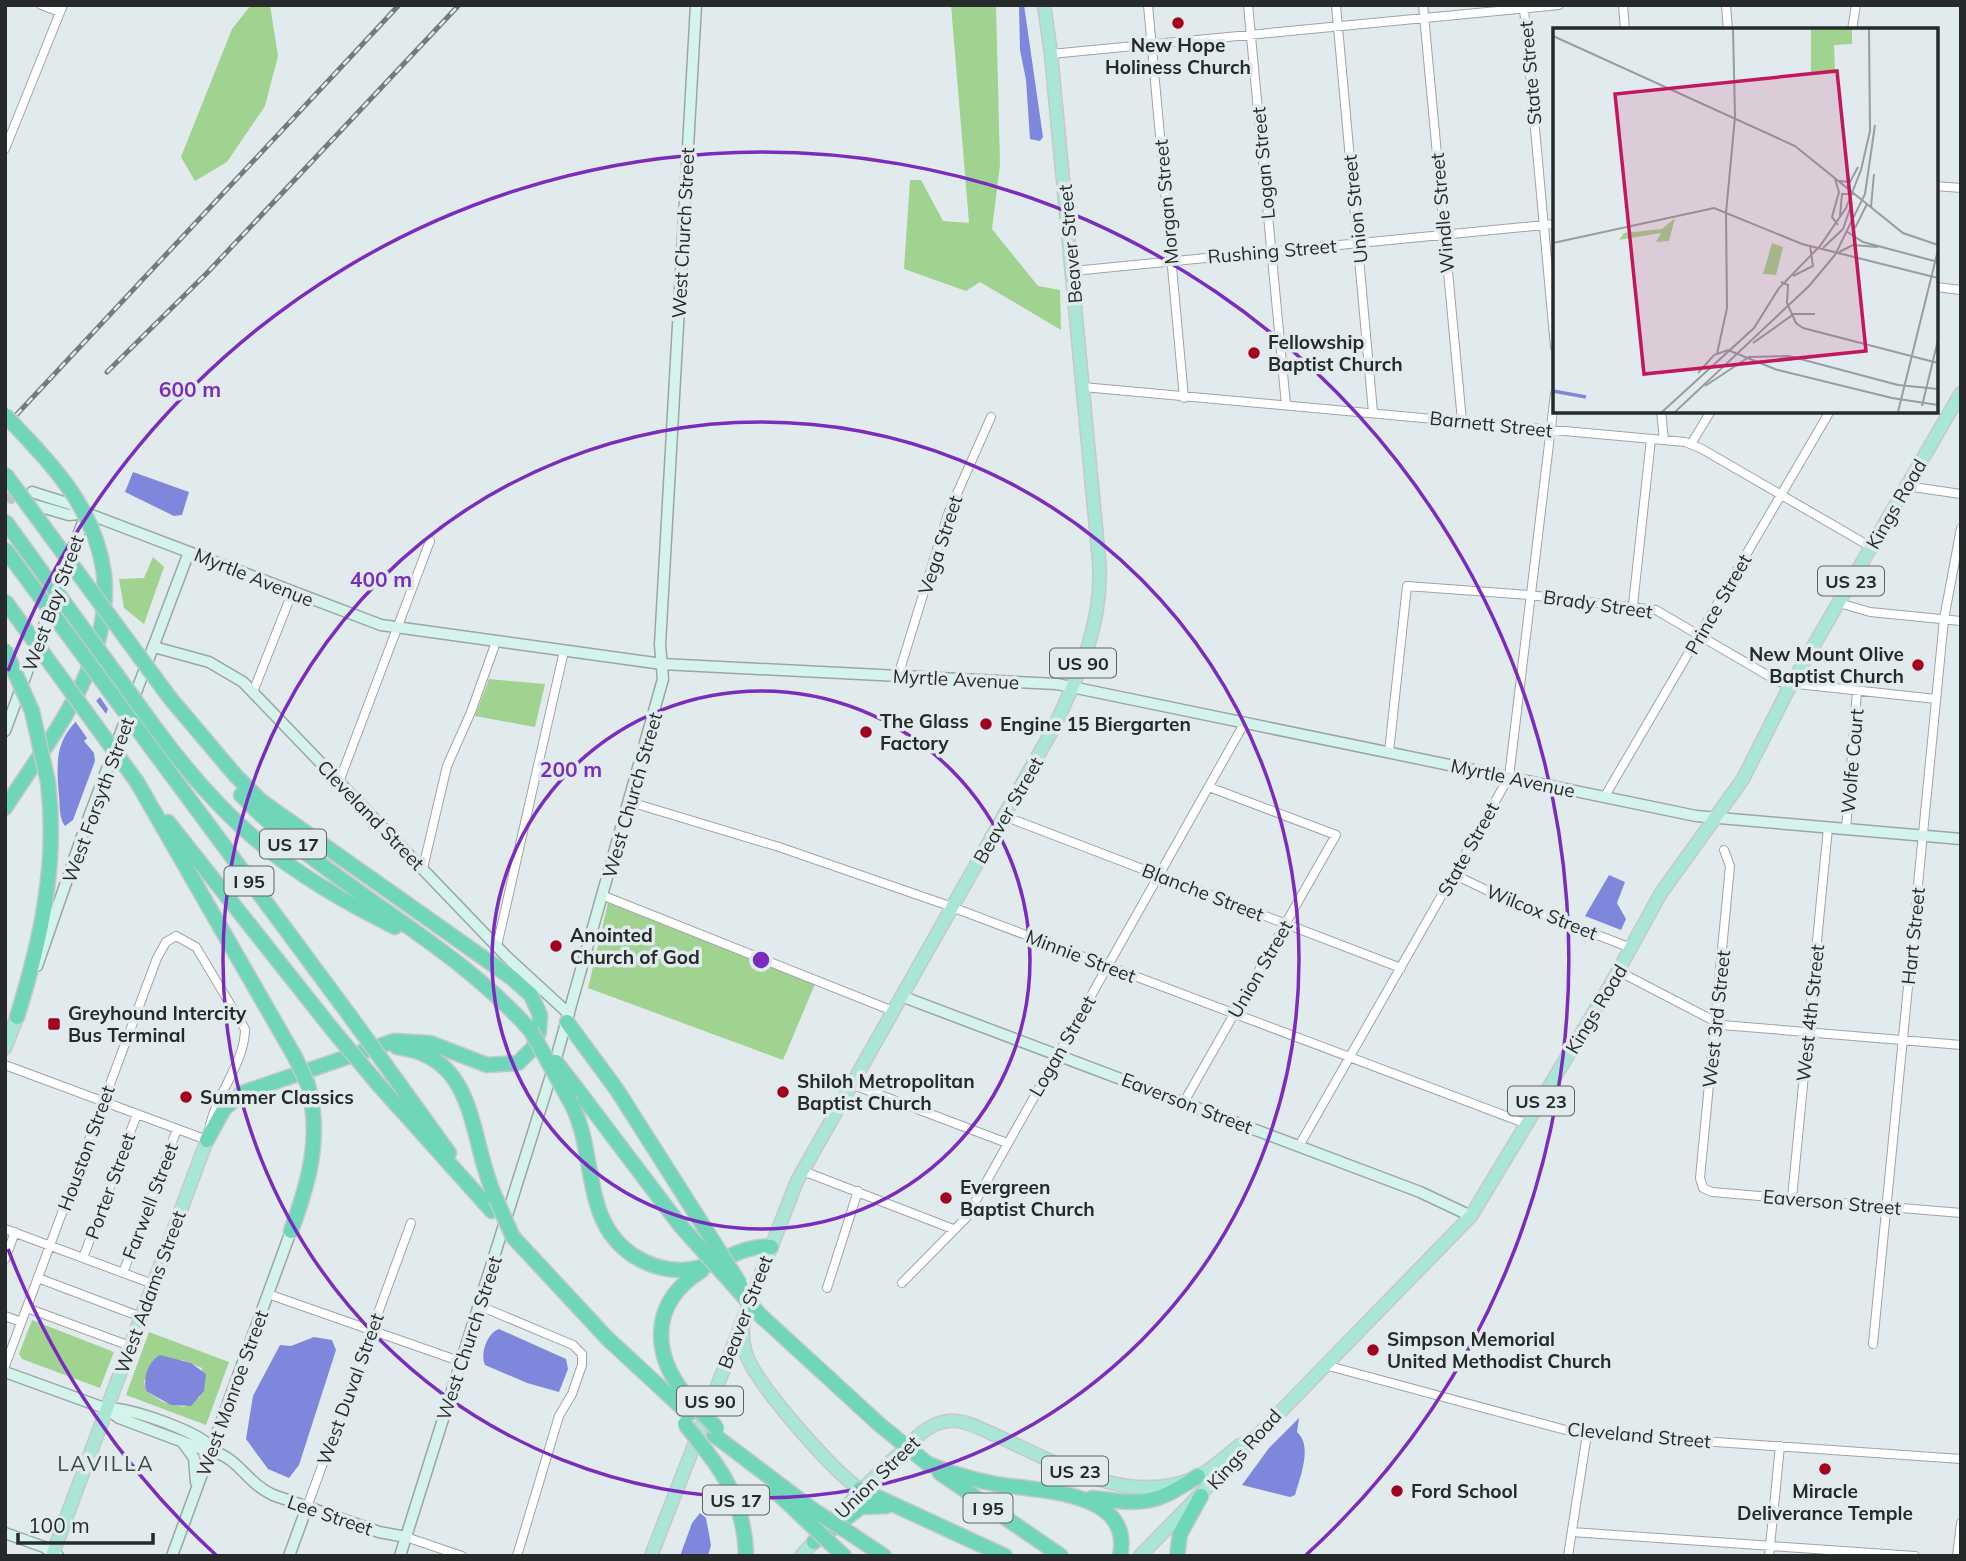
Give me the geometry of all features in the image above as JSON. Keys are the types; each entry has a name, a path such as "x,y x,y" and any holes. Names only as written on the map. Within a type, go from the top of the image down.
{"highway":[{"path":"5,415 76,495 95,533 104,574 104,619 90,670 5,807"},
{"name":"US 17","path":"5,474 170,698 210,757 265,818 308,856 448,957"},
{"name":"I 95","path":"5,521 156,729 206,793 265,850 318,887 448,957 487,986 531,1031 679,1224 773,1329 880,1425 928,1464 1061,1556"},
{"name":"I 95","path":"5,549 392,1074 494,1205"},
{"path":"5,601 137,782 235,910 378,1084 494,1205 513,1237 607,1338 689,1414 715,1431 812,1516 831,1544 844,1556"},
{"path":"5,650 35,721 48,782 51,828 48,890 37,946 17,1017"},
{"path":"170,698 236,776 271,809 512,978 531,995 540,1015 540,1031 531,1053 523,1060 507,1066 481,1064 437,1045 417,1040 387,1042 242,1093 223,1109 207,1140"},
{"path":"137,782 295,1057 307,1085 314,1122 314,1155 291,1231"},
{"path":"568,1018 760,1315"},
{"path":"531,1031 571,1103 586,1138 596,1208 616,1241 642,1260 667,1269 693,1269 754,1247 771,1247"},
{"path":"364,1050 390,1046 419,1051 435,1059 454,1076 466,1098 494,1205"},
{"path":"689,1414 665,1364 662,1325 677,1290 694,1275 722,1259"},
{"name":"US 17","path":"689,1414 707,1452 726,1479 738,1506 746,1556"},
{"path":"715,1431 812,1516 845,1530 884,1556"},
{"path":"928,1464 990,1483 1070,1496 1146,1502 1166,1497 1198,1476"},
{"path":"860,1489 1005,1556"},
{"path":"1070,1496 1095,1504 1113,1518 1121,1537 1120,1556"},
{"path":"1177,1556 1180,1534 1201,1496"},
{"path":"814,1542 861,1507 877,1505 899,1509"}],"main road":[{"name":"Beaver Street","path":"651,1556 744,1314 803,1171 1075,688 1097,617 1101,584 1073,271 1044,5"},
{"name":"Kings Road","path":"1140,1556 1471,1216 1632,948 1667,883 1743,779 1790,686 1961,393"},
{"name":"West Forsyth Street","path":"5,1048 17,1017"},
{"name":"West Adams Street","path":"54,1555 207,1140"},
{"path":"744,1314 743,1341 752,1368 827,1459 860,1489"},
{"name":"Union Street","path":"801,1556 860,1489 926,1430 949,1420 968,1423 1086,1475 1119,1486 1154,1487 1198,1476 1268,1422"}],"street":[{"path":"6,147 62,9 41,5"},
{"name":"West Church Street","path":"400,1556 568,1018 663,679 660,645 696,5"},
{"name":"Morgan Street","path":"1148,5 1184,398"},
{"name":"Logan Street","path":"1248,5 1286,405"},
{"name":"Union Street","path":"1336,5 1373,412"},
{"name":"Windle Street","path":"1423,5 1462,421"},
{"path":"1051,54 1424,19 1497,8 1524,9 1559,5"},
{"path":"1623,5 1625,28"},
{"path":"1726,5 1728,28"},
{"path":"1852,28 1856,5"},
{"name":"State Street","path":"1524,9 1553,323"},
{"path":"1938,186 1961,188"},
{"name":"Rushing Street","path":"1073,271 1172,259 1553,224"},
{"path":"1938,287 1961,290"},
{"name":"Barnett Street","path":"1083,387 1184,398 1373,412 1691,444 1871,547"},
{"name":"State Street","path":"1299,1146 1509,777 1553,408"},
{"path":"1661,413 1664,440"},
{"path":"1691,444 1710,413"},
{"name":"Prince Street","path":"1605,796 1829,413"},
{"name":"Vega Street","path":"898,676 948,514 991,417"},
{"path":"1633,605 1651,439"},
{"path":"1906,486 1961,494"},
{"name":"Myrtle Avenue","path":"32,492 73,505 86,513 357,618 397,628 662,664 1075,688 1716,819 1961,839"},
{"name":"Myrtle Avenue","path":"24,502 69,515 86,513"},
{"name":"West Bay Street","path":"5,731 86,513"},
{"name":"Hart Street","path":"1873,1345 1944,620 1961,528"},
{"path":"339,782 430,541"},
{"name":"West Forsyth Street","path":"17,1017 190,552"},
{"name":"Brady Street","path":"1389,752 1407,586 1633,605 1656,610 1790,686 1936,699"},
{"path":"253,692 292,593"},
{"path":"1839,603 1870,612 1961,621"},
{"path":"423,868 447,766 471,712 496,642"},
{"name":"Cleveland Street","path":"154,647 209,662 253,692 568,1018"},
{"path":"497,946 564,651"},
{"name":"Wolfe Court","path":"1846,829 1857,692"},
{"name":"Logan Street","path":"902,1283 966,1218 1245,722"},
{"name":"Union Street","path":"1184,1102 1336,835 1209,787"},
{"name":"Minnie Street","path":"630,802 779,847 953,907 1527,1124"},
{"name":"Blanche Street","path":"1004,816 1401,968"},
{"name":"West 4th Street","path":"1792,1198 1828,828"},
{"name":"West 3rd Street","path":"1703,1188 1700,1178 1730,866 1724,850"},
{"name":"Wilcox Street","path":"1453,874 1505,899 1632,948"},
{"path":"604,896 893,1011"},
{"name":"West Adams Street","path":"176,936 188,940 196,947 245,1029 233,1067 214,1107 207,1140"},
{"name":"Houston Street","path":"5,1366 157,958 166,942 176,936"},
{"path":"1618,971 1715,1023 1961,1045"},
{"name":"Eaverson Street","path":"901,996 1420,1192 1471,1216"},
{"path":"5,1065 207,1140"},
{"path":"851,1084 1007,1143"},
{"name":"Porter Street","path":"83,1258 136,1114"},
{"name":"Farwell Street","path":"123,1273 177,1129"},
{"path":"803,1171 953,1229"},
{"name":"Eaverson Street","path":"1703,1188 1712,1192 1961,1213"},
{"path":"827,1288 858,1191"},
{"name":"West Duval Street","path":"289,1556 411,1223"},
{"path":"5,1228 153,1284"},
{"name":"West Monroe Street","path":"172,1556 291,1231"},
{"path":"5,1259 15,1232"},
{"path":"38,1278 141,1317"},
{"path":"268,1294 462,1362"},
{"path":"480,1306 573,1345 582,1354 582,1365 572,1394 559,1416 517,1556"},
{"path":"27,1308 130,1346"},
{"path":"5,1316 21,1322"},
{"name":"Cleveland Street","path":"1325,1365 1587,1434 1961,1459"},
{"name":"Lee Street","path":"5,1372 107,1409 118,1418 181,1441 212,1449 239,1464 265,1491 379,1532 406,1537 462,1556"},
{"name":"Lee Street","path":"107,1409 122,1408 179,1429 208,1441 212,1449"},
{"path":"1568,1556 1587,1434"},
{"path":"181,1441 191,1451 195,1464 195,1493"},
{"path":"1769,1556 1780,1446"},
{"path":"1957,1556 1961,1523"},
{"path":"1572,1532 1915,1556"},
{"path":"5,1533 54,1555"}],"green space":[{"path":"251,5 270,5 278,56 265,106 227,162 195,181 181,157 232,29"},
{"path":"951,5 996,5 1000,165 992,229 1038,286 1060,290 1061,330 980,282 966,291 904,269 910,180 921,180 943,221 969,223"},
{"path":"153,557 164,567 144,624 124,608 119,579 144,578"},
{"path":"489,679 545,684 535,727 475,716"},
{"path":"1024,720 1043,720 1036,734 1024,733"},
{"path":"608,903 815,984 783,1060 588,988"},
{"path":"32,1320 114,1352 100,1388 22,1359 19,1354"},
{"path":"149,1332 229,1362 206,1425 126,1395","holes":["182,1360 202,1368 200,1397 184,1407 163,1402 146,1391 144,1380"]}],"water":[{"path":"1019,5 1024,5 1043,137 1040,141 1030,139 1026,80 1020,50"},
{"path":"133,472 189,492 182,515 174,516 125,492"},
{"path":"100,697 108,709 102,724 84,741 94,753 95,761 73,820 65,826 60,808 59,751 76,721"},
{"path":"1609,875 1625,882 1617,903 1626,919 1621,930 1585,916"},
{"path":"499,1329 566,1359 568,1369 559,1392 527,1383 485,1365 483,1355 486,1344 491,1335"},
{"path":"314,1337 332,1340 336,1350 299,1465 289,1478 268,1469 246,1439 253,1396 280,1345 291,1346"},
{"path":"160,1355 191,1363 206,1374 204,1391 191,1406 171,1405 146,1391 147,1370"},
{"path":"1299,1418 1297,1432 1302,1438 1305,1453 1295,1495 1290,1497 1242,1485 1269,1448"},
{"path":"700,1513 706,1518 711,1545 708,1556 680,1556 692,1523"}],"pier":[{"path":"94,698 109,718 105,726 89,741 73,718"}],"tunnel":[{"path":"5,497 24,502"}],"railway":[{"path":"5,427 399,5"},
{"path":"107,372 207,273 459,5"}],"place":[{"name":"New Hope Holiness Church","path":"1178,23"},
{"name":"Fellowship Baptist Church","path":"1254,353"},
{"name":"New Mount Olive Baptist Church","path":"1918,665"},
{"name":"Engine 15 Biergarten","path":"986,724"},
{"name":"The Glass Factory","path":"866,732"},
{"name":"Anointed Church of God","path":"556,946"},
{"name":"Greyhound Intercity Bus Terminal","path":"54,1024"},
{"name":"Shiloh Metropolitan Baptist Church","path":"783,1092"},
{"name":"Summer Classics","path":"186,1097"},
{"name":"Evergreen Baptist Church","path":"946,1198"},
{"name":"Simpson Memorial United Methodist Church","path":"1373,1350"},
{"name":"Miracle Deliverance Temple","path":"1825,1469"},
{"name":"Ford School","path":"1397,1491"}],"district":[{"name":"LAVILLA","path":"106,1463"}]}
